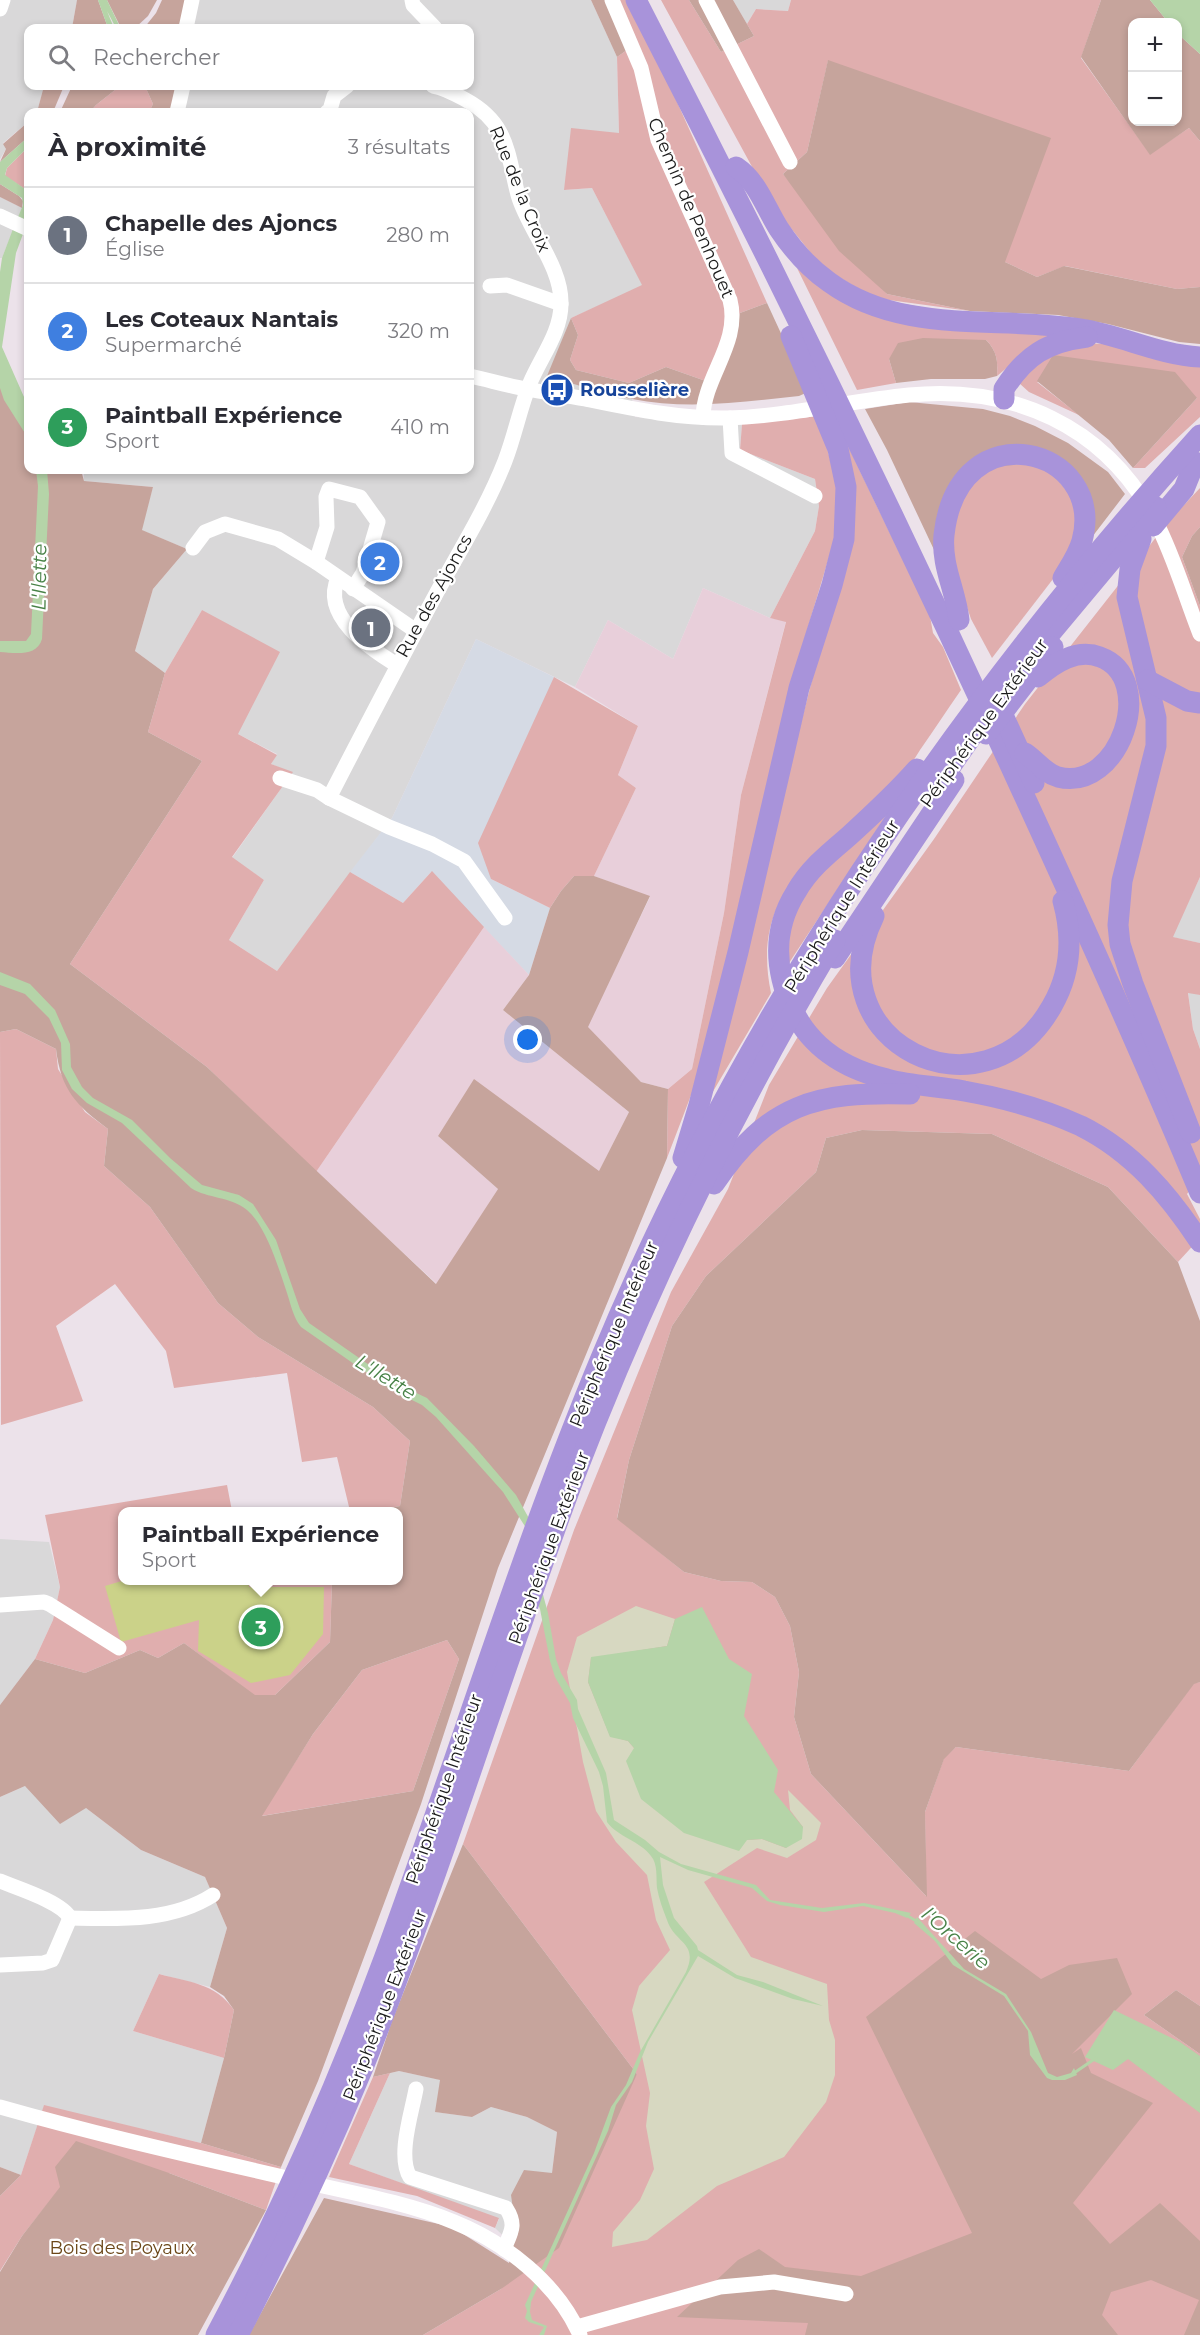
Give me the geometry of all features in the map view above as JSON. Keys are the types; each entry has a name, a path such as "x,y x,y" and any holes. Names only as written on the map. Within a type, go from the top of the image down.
{"highway":[{"path":"636,0 746,201 900,499 959,620 1014,751 1051,775 1066,779 1088,775 1104,765 1118,746 1129,708 1128,690 1115,666 1097,655 1079,654 1051,666 1033,681 1022,686"},
{"path":"649,0 729,169 749,176 780,230 803,261 830,283 863,302 892,313 966,323 1007,322 1083,329 1172,353 1200,357"},
{"path":"644,1261 644,1241 681,1163 699,1105 762,855 799,688 840,560 846,525 846,487 838,449 723,180 729,169"},
{"path":"746,201 963,652 1061,843 1048,858 1060,891 1069,934 1068,960 1062,985 1050,1011 1013,1049 992,1060 968,1065 934,1062 906,1051 894,1042 877,1023 866,1000 861,975 863,943 865,934 894,877 896,864"},
{"path":"1004,399 1004,389 1013,374 1025,360 1045,347 1070,338 1103,335"},
{"name":"Périphérique Intérieur","path":"216,2335 290,2186 327,2102 372,1992 513,1590 549,1519 596,1370 644,1261 712,1123 767,1025 870,858 942,753 1058,600 1200,435"},
{"path":"874,450 963,652"},
{"path":"959,620 945,561 944,537 947,521 955,497 966,478 985,462 1001,456 1026,455 1048,461 1065,473 1078,494 1084,523 1082,541 1059,585 1058,600"},
{"path":"823,962 833,962 896,864 971,756 1022,686 1184,489 1197,459"},
{"name":"Périphérique Extérieur","path":"238,2335 320,2168 363,2066 426,1901 526,1611 549,1519 678,1233 739,1111 823,962 888,858 1005,691 1090,584 1197,459"},
{"path":"1141,539 1130,569 1127,590 1134,630 1156,718 1156,746 1122,881 1118,925 1120,944 1179,1122"},
{"path":"1147,680 1187,701 1200,703"},
{"path":"942,753 923,763 883,806 817,865 805,878 792,899 783,919 778,962 785,993 800,1024 817,1045 848,1066 887,1079 965,1091 1031,1106 1083,1128 1119,1151 1146,1173 1174,1204 1200,1242"},
{"path":"1055,851 1195,1159 1200,1193"},
{"path":"678,1233 696,1220 713,1186 742,1145 771,1121 802,1106 843,1095 866,1093 909,1094 995,1105 1015,1102"}],"street":[{"path":"0,9 3,0"},
{"path":"187,24 192,0"},
{"path":"412,0 413,5 431,24"},
{"name":"Chemin de Penhouet","path":"612,0 641,69 658,140 727,292 733,311 729,341 709,390 703,417"},
{"path":"706,0 790,162"},
{"path":"178,108 182,90"},
{"path":"330,108 333,96 341,90"},
{"name":"Rue de la Croix","path":"447,90 479,107 494,120 501,131 519,199 554,272 560,292 559,324 528,390"},
{"path":"4,218 24,227"},
{"path":"490,286 507,285 561,304"},
{"path":"474,377 528,390 644,412 703,417 730,418 945,392 1004,399 1049,415 1079,433 1120,470 1148,508 1170,554 1200,633"},
{"name":"Rue des Ajoncs","path":"329,798 505,461 528,390"},
{"path":"730,418 732,453 815,496"},
{"path":"316,562 327,527 326,497 329,489 360,497 378,522 363,573 353,589"},
{"path":"193,548 205,532 225,524 278,539 316,562 416,631"},
{"path":"338,578 335,585 334,602 342,618 379,654 397,665"},
{"path":"280,778 317,790 389,827 432,844 464,861 505,918"},
{"path":"0,1605 44,1602 119,1648"},
{"path":"0,1881 53,1904 68,1912 70,1918 52,1960 43,1963 0,1965"},
{"path":"70,1918 108,1919 157,1916 188,1909 213,1895"},
{"path":"416,2089 405,2146 405,2169 410,2176 506,2208 512,2217 512,2229 504,2249"},
{"path":"0,2107 81,2130 349,2193 453,2222 504,2249 540,2278 579,2331 720,2287 774,2282 846,2294"}],"shaded area":[{"path":"0,0 77,0 73,24 24,24 24,90 43,90 38,108 24,108 24,125 3,143 6,149 0,159"},
{"path":"196,0 591,0 617,57 619,133 565,190 592,188 643,286 571,318 548,376 632,399 635,417 742,424 740,450 815,479 819,506 815,531 770,618 703,588 673,659 608,620 575,687 476,639 392,818 277,971 229,940 264,880 232,858 292,773 271,764 277,754 238,734 202,610 165,673 135,651 153,589 187,549 141,530 153,487 84,481 84,474 474,474 474,108 182,108 185,90 474,90 474,24 189,24"},
{"path":"607,0 628,0 656,55 767,303 740,313 717,385 666,367 629,383 576,370 570,360 578,335 571,318 642,285 592,188 564,190 571,128 619,133 617,57 627,50"},
{"path":"661,0 689,0 721,52 754,36 747,24 756,9 788,11 791,0 1101,0 1081,58 1128,126 1150,154 1189,128 1200,141 1200,287 1177,289 1065,266 1037,277 1005,262 828,61 807,152 783,174 887,294 970,311 874,298 822,267 774,207"},
{"path":"733,0 791,0 788,11 756,9 747,24"},
{"path":"115,90 147,90 153,104 151,108 93,108"},
{"path":"24,151 24,188 5,176 7,168"},
{"path":"0,197 22,208 2,258 0,258"},
{"path":"797,268 825,289 1060,333 1026,352 997,376 996,356 986,340 889,359 896,383 857,390"},
{"path":"1077,343 1108,344 1200,362 1200,417 1145,468 1133,468 1197,398 1037,382 1079,415 1029,392 1019,383 1040,358"},
{"path":"819,416 837,487 835,537 797,664 698,1077 667,1158 668,1089 692,1069 724,913 741,795 786,622 770,618 815,531 819,506 815,479 740,450 742,424"},
{"path":"834,417 930,616 933,633 943,647 961,690 902,777 826,845 785,892 772,921 767,954 771,993 708,1100 795,746 825,630 850,549"},
{"path":"992,465 1046,465 1075,501 1078,524 1070,557 992,658 971,619 952,562 955,515 967,489"},
{"path":"1200,488 1200,527 1192,536 1182,557 1200,606 1200,877 1173,937 1200,943 1200,995 1188,993 1193,1029 1200,1049 1200,1176 1187,1194 1200,1219 1200,1238 1178,1262 1108,1187 992,1134 862,1130 826,1138 816,1172 706,1276 672,1326 629,1460 617,1518 684,1572 721,1581 752,1582 775,1597 790,1626 799,1672 794,1717 811,1774 926,1896 925,1812 944,1758 956,1747 1129,1771 1194,1683 1200,1682 1200,2006 1176,1990 1144,2015 1200,2054 1200,2335 423,2335 501,2289 637,2074 463,1844 574,1530 671,1292 728,1189 769,1085 827,988 934,839 1025,704 1168,522"},
{"path":"703,588 770,618 786,621 741,795 724,913 692,1069 668,1089 641,1082 587,1027 650,897 594,876 636,788 618,775 638,726 575,687 608,620 673,659"},
{"path":"202,610 280,652 238,734 277,755 271,764 293,772 232,857 264,880 229,940 277,971 350,872 403,903 432,871 484,927 316,1172 207,1067 70,964 202,761 148,732 165,673"},
{"path":"476,639 554,677 491,879 550,908 529,975 431,872 403,903 350,872 392,818"},
{"path":"554,677 638,726 618,775 636,788 594,876 574,876 550,908 491,879 478,843"},
{"path":"889,811 787,966 792,910 804,889"},
{"path":"1200,877 1200,943 1172,937"},
{"path":"484,927 529,975 503,1010 629,1112 599,1172 474,1080 438,1136 498,1189 437,1284 316,1172"},
{"path":"1188,992 1200,995 1200,1049 1193,1029"},
{"path":"16,1029 56,1049 58,1069 85,1112 108,1129 104,1166 150,1207 218,1303 258,1337 373,1407 410,1441 400,1506 349,1507 337,1457 302,1462 287,1373 174,1388 166,1351 115,1284 56,1326 83,1401 1,1425 0,1032"},
{"path":"227,1485 231,1507 118,1507 118,1585 332,1585 330,1642 275,1695 255,1696 184,1643 158,1658 140,1650 85,1673 35,1659 53,1620 60,1587 45,1515"},
{"path":"0,1539 49,1542 60,1587 53,1620 35,1659 0,1705"},
{"path":"118,1582 118,1585 324,1587 323,1634 290,1675 251,1683 198,1651 199,1620 121,1642 105,1586"},
{"path":"636,1606 675,1619 667,1646 591,1658 588,1682 610,1736 628,1741 747,1840 762,1839 786,1848 803,1827 790,1810 788,1790 821,1823 816,1840 787,1858 757,1848 704,1882 751,1957 827,1984 829,2020 835,2040 835,2075 826,2102 784,2157 717,2186 647,2240 612,2247 613,2232 640,2200 654,2169 646,2126 650,2093 632,2010 639,1986 670,1950 656,1920 647,1875 616,1842 596,1811 583,1762 567,1672 577,1637"},
{"path":"447,1640 459,1659 413,1791 261,1816 313,1734 362,1670"},
{"path":"25,1786 86,1808 141,1850 205,1877 227,1928 210,1987 159,1974 133,2031 224,2058 201,2143 44,2106 21,2175 0,2167 0,1797"},
{"path":"159,1974 210,1989 227,2001 234,2010 224,2058 133,2031"},
{"path":"399,2071 441,2080 436,2112 472,2117 491,2107 527,2117 557,2132 552,2174 516,2231 513,2245 495,2228 499,2219 349,2164 390,2073"},
{"path":"390,2073 349,2164 499,2218 495,2228 417,2196 329,2177 373,2077"},
{"path":"44,2105 201,2143 281,2167 266,2210 169,2173 61,2187 22,2236 0,2271 0,2196 21,2175"}],"green space":[{"path":"77,0 98,0 107,24 73,24"},
{"path":"107,0 157,0 148,16 139,24 119,24"},
{"path":"162,0 196,0 189,24 147,24"},
{"path":"591,0 607,0 627,50 617,57"},
{"path":"689,0 733,0 754,36 721,52"},
{"path":"1101,0 1150,0 1165,18 1128,18 1128,124 1081,57"},
{"path":"1182,38 1200,54 1200,141 1189,128 1150,155 1130,126 1182,126"},
{"path":"828,60 1051,138 1005,262 1037,277 1064,266 1177,289 1200,287 1200,344 1179,342 1108,324 1058,315 970,311 887,294 839,251 783,174 807,152"},
{"path":"43,90 62,90 55,108 38,108"},
{"path":"70,90 115,90 93,108 62,108"},
{"path":"147,90 185,90 182,108 151,108 153,104"},
{"path":"24,126 24,141 0,162 6,149 3,144"},
{"path":"0,184 19,196 23,201 22,208 0,197"},
{"path":"767,303 808,392 799,396 716,404 674,404 621,397 547,376 571,318 578,335 570,360 576,370 629,383 666,367 717,385 740,313"},
{"path":"923,338 986,340 996,356 997,376 985,379 931,379 896,383 889,359 898,343"},
{"path":"1053,355 1175,372 1197,398 1133,468 1109,440 1037,381"},
{"path":"0,371 24,422 24,474 82,474 84,481 153,487 142,530 187,549 153,589 135,651 165,673 148,732 202,761 70,964 207,1067 436,1284 498,1189 438,1136 474,1079 599,1171 629,1112 503,1010 529,975 550,908 574,876 594,876 650,896 588,1027 641,1082 668,1089 667,1158 498,1568 421,1804 318,2081 281,2167 201,2143 224,2058 234,2010 224,1996 210,1987 227,1928 205,1877 141,1850 86,1808 60,1824 25,1786 0,1797 0,1705 35,1659 85,1673 140,1650 158,1658 184,1643 255,1695 275,1695 330,1642 332,1585 403,1585 403,1507 395,1507 400,1506 410,1441 373,1407 258,1337 218,1303 150,1207 104,1166 108,1129 79,1104 66,1086 56,1049 16,1029 0,1032","holes":["447,1640 459,1659 413,1791 262,1816 313,1734 362,1670"]},
{"path":"909,402 983,409 1035,426 1068,443 1108,472 1125,494 1089,541 1062,460 965,470 936,554 865,409"},
{"path":"1200,527 1200,606 1182,557 1192,536"},
{"path":"862,1130 992,1134 1108,1187 1178,1262 1200,1321 1200,1682 1194,1684 1129,1771 956,1747 944,1759 925,1812 927,1897 811,1774 794,1717 799,1672 790,1626 775,1597 752,1582 721,1581 684,1572 617,1519 629,1460 672,1326 706,1276 816,1172 826,1138"},
{"path":"463,1844 637,2074 559,2248 501,2289 423,2335 249,2335 324,2198 452,2227 509,2263 516,2231 511,2195 524,2170 552,2173 557,2132 527,2117 491,2107 472,2117 435,2112 440,2080 399,2071 373,2077 392,2021"},
{"path":"975,1931 1041,1979 1069,1965 1117,1958 1132,1994 1072,2054 1081,2048 1091,2073 1153,2103 1073,2203 1110,2244 1160,2203 1200,2241 1200,2335 1184,2335 1199,2300 1151,2280 1111,2292 1102,2315 1118,2335 805,2335 808,2323 677,2317 738,2260 759,2249 785,2267 861,2276 972,2233 866,2017"},
{"path":"1176,1990 1200,2006 1200,2054 1144,2015"},
{"name":"Bois des Poyaux","path":"76,2141 266,2210 198,2335 0,2335 0,2272 22,2236 60,2187 55,2167"},
{"path":"0,2167 21,2175 0,2196"}],"water":[{"path":"98,0 107,0 119,24 114,24 107,11 112,24 107,24"},
{"path":"1150,0 1200,0 1200,54 1182,38 1182,18 1165,18"},
{"path":"24,141 24,151 7,168 5,175 24,188 24,219 18,217 23,205 22,198 0,184 0,162"},
{"path":"13,229 23,234 16,253 2,347 24,397 24,432 4,400 0,388 2,258"},
{"name":"L'Ilette","path":"36,474 47,474 49,494 42,639 35,649 25,653 0,652 0,641 26,641 31,634 38,486"},
{"name":"L'Ilette","path":"0,972 30,984 55,1010 70,1044 71,1067 82,1087 93,1098 132,1120 170,1158 202,1185 239,1195 253,1204 276,1240 300,1309 309,1323 395,1383 427,1398 474,1446 516,1495 536,1531 542,1591 556,1659 561,1673 577,1700 578,1709 606,1773 614,1820 659,1852 681,1864 756,1885 770,1900 822,1908 864,1903 911,1913 907,1918 863,1906 824,1912 780,1905 767,1901 752,1888 688,1870 660,1857 663,1885 674,1918 698,1950 737,1975 763,1982 823,2006 793,1999 735,1978 698,1956 648,2042 632,2082 616,2105 608,2131 531,2302 532,2320 547,2326 544,2335 539,2335 544,2327 529,2322 525,2318 527,2311 525,2305 594,2153 611,2107 626,2085 640,2052 686,1972 690,1955 688,1949 671,1928 661,1904 653,1859 641,1846 617,1832 607,1822 599,1772 573,1718 570,1703 555,1677 540,1609 521,1565 528,1531 503,1492 436,1417 422,1405 390,1389 301,1327 294,1315 266,1237 247,1210 233,1202 191,1188 122,1123 87,1103 72,1089 62,1070 61,1043 49,1018 25,994 0,985"},
{"path":"702,1607 729,1659 752,1674 744,1716 778,1770 774,1792 803,1827 802,1839 786,1848 762,1839 747,1840 739,1851 684,1833 641,1799 626,1761 634,1748 628,1741 610,1737 588,1682 591,1657 667,1646 675,1619"},
{"path":"917,1917 964,1969 1006,1994 1031,2032 1048,2073 1057,2077 1071,2073 1074,2068 1077,2075 1065,2080 1047,2078 1030,2055 1028,2031 1004,1996 953,1965 935,1941 914,1923"},
{"path":"1114,2010 1180,2042 1200,2056 1200,2113 1128,2059 1113,2070 1085,2057"}],"waterway":[{"name":"l'Orcerie","path":"906,1915 918,1922"},
{"name":"l'Orcerie","path":"1074,2073 1096,2058"}],"place":[{"name":"Rousselière","path":"557,390"},
{"name":"Les Coteaux Nantais","path":"380,562"},
{"name":"Chapelle des Ajoncs","path":"371,628"},
{"name":"Paintball Expérience","path":"261,1627"}]}
